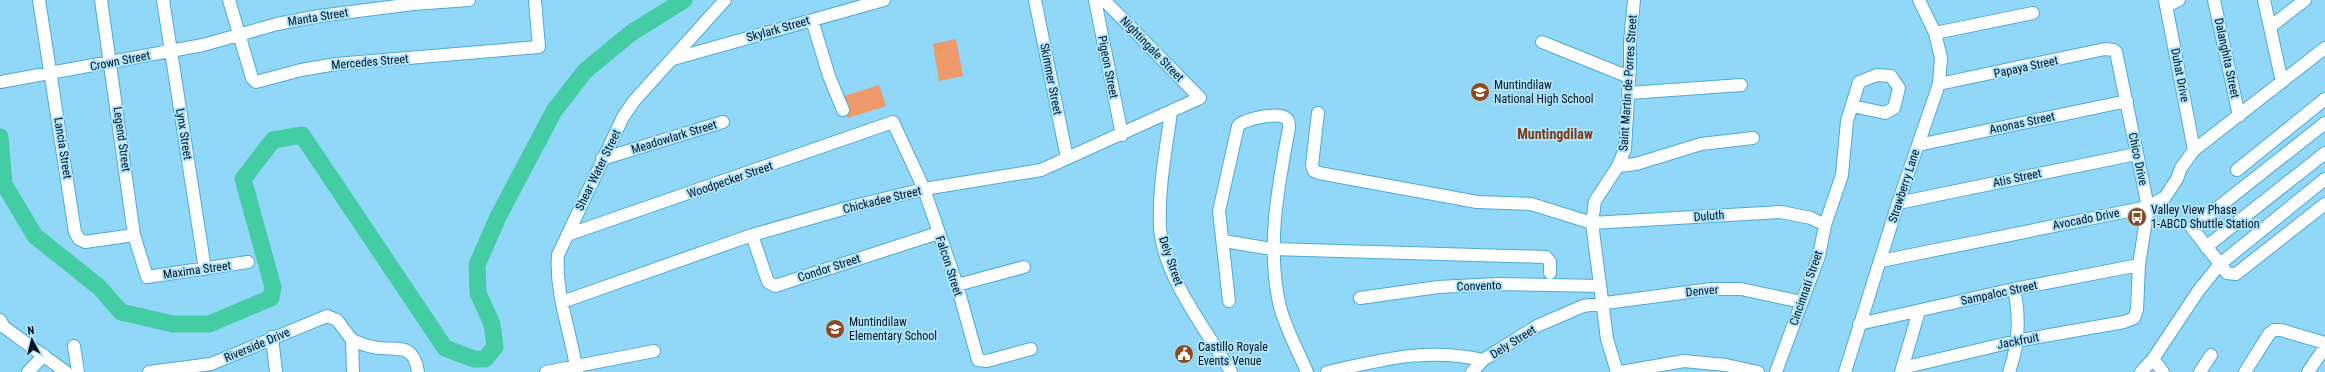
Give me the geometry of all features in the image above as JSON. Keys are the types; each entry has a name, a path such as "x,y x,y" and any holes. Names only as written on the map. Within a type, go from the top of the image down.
{"street":[{"name":"Lancia Street","path":"39,0 52,73 77,237 85,242 134,235"},
{"name":"Legend Street","path":"101,0 111,62 134,235 147,277"},
{"name":"Lynx Street","path":"163,0 205,268"},
{"path":"229,0 239,34"},
{"name":"Manta Street","path":"239,34 319,16 413,4 469,0"},
{"name":"Mercedes Street","path":"239,34 252,78 256,82 301,70 336,64 539,47 535,0"},
{"name":"Shear Water Street","path":"576,369 562,302 558,260 567,235 602,159 634,101 725,0"},
{"name":"Skylark Street","path":"672,59 884,0"},
{"name":"Skimmer Street","path":"1035,0 1067,158"},
{"name":"Pigeon Street","path":"1095,0 1122,135"},
{"name":"Nightingale Street","path":"1104,0 1200,98"},
{"name":"Saint Martin de Porres Street","path":"1617,372 1607,339 1601,303 1592,223 1595,201 1618,166 1625,149 1630,77 1630,42 1634,0"},
{"name":"Strawberry Lane","path":"1845,372 1859,324 1881,261 1898,202 1939,84 1941,58 1935,33 1919,0"},
{"path":"2166,3 2179,0"},
{"name":"Dalanghita Street","path":"2214,0 2239,116"},
{"path":"2264,0 2282,82"},
{"path":"2270,27 2305,0"},
{"name":"Duhat Drive","path":"2166,3 2194,150"},
{"path":"1935,33 2033,13"},
{"path":"812,20 829,76 843,110"},
{"name":"Crown Street","path":"0,82 204,45 239,34"},
{"path":"1542,42 1630,77"},
{"name":"Avocado Drive","path":"1881,261 2148,207 2165,197 2177,179 2181,168 2194,150 2325,48"},
{"name":"Papaya Street","path":"1939,84 2105,49 2113,50"},
{"name":"Chico Drive","path":"2113,50 2118,55 2136,154 2148,207 2139,265 2137,310 2134,318"},
{"path":"1629,93 1741,85"},
{"name":"Chickadee Street","path":"562,302 752,235 924,189 1041,170 1170,116 1200,98"},
{"path":"2237,170 2325,99"},
{"name":"Anonas Street","path":"1918,145 2127,101"},
{"name":"Cincinnati Street","path":"1776,372 1818,256 1824,225 1842,175 1847,121 1852,106"},
{"path":"1318,113 1312,165 1314,171 1477,202 1531,204 1592,223"},
{"name":"Dely Street","path":"1170,116 1163,174 1160,229 1168,258 1181,290 1231,372"},
{"path":"1229,301 1224,241 1219,211 1238,126 1245,120 1278,116 1285,117 1289,122 1289,128 1280,181 1272,249 1280,307 1307,372"},
{"name":"Meadowlark Street","path":"602,159 723,122"},
{"name":"Falcon Street","path":"893,122 924,189 957,285 976,357 980,361 992,366 1031,349"},
{"name":"Woodpecker Street","path":"567,235 893,122"},
{"path":"2325,123 2194,225 2193,231 2227,273 2236,274 2325,204"},
{"path":"1618,166 1648,161 1701,144 1753,138"},
{"path":"2206,246 2325,153"},
{"name":"Atis Street","path":"1898,202 2136,154"},
{"path":"2141,372 2153,359 2199,290 2220,264 2325,179"},
{"name":"Duluth","path":"1592,223 1781,212 1811,218 1824,225"},
{"name":"Condor Street","path":"752,235 768,282 775,286 938,233"},
{"path":"1224,241 1272,249 1546,257 1550,262 1550,273"},
{"name":"Maxima Street","path":"147,277 248,262"},
{"name":"Sampaloc Street","path":"1859,324 2014,289 2139,265"},
{"path":"957,285 1024,267"},
{"name":"Convento","path":"1360,298 1445,287 1498,284 1600,286"},
{"name":"Denver","path":"1601,303 1711,289 1741,289 1802,302"},
{"path":"2009,372 2016,340 2018,318 2014,289"},
{"name":"Dely Street","path":"1327,372 1420,354 1458,354 1483,360 1538,326 1583,306 1601,303"},
{"path":"1901,370 1919,311"},
{"name":"Riverside Drive","path":"149,372 203,369 272,337 327,316 337,320 352,340"},
{"name":"Jackfruit","path":"1901,370 2016,340 2124,322 2134,318"},
{"path":"0,320 4,327 66,372"},
{"path":"2244,372 2269,334 2274,330 2281,330 2325,343"},
{"path":"272,337 276,372"},
{"path":"353,372 352,340 374,348 399,348 407,351 416,359 418,372"},
{"path":"74,346 78,372"},
{"path":"2308,372 2325,346"},
{"path":"546,372 576,369 654,351"},
{"path":"28,372 44,355"},
{"path":"2200,372 2211,355"},
{"path":"2153,359 2162,372"},
{"path":"1472,372 1483,360"},
{"path":"1621,372 1684,361 1726,365 1758,372"}],"shaded area":[{"path":"956,39 963,76 939,81 933,44"},
{"path":"879,85 886,106 848,118 841,97"}],"waterway":[{"path":"0,137 4,184 35,236 99,287 121,312 173,324 209,324 271,298 273,287 243,179 273,140 302,135 445,348 474,359 485,359 495,347 492,324 478,293 477,265 498,217 554,111 585,71 631,33 684,0"}],"place":[{"name":"Muntindilaw National High School","path":"1480,92"},
{"name":"Valley View Phase 1-ABCD Shuttle Station","path":"2137,217"},
{"name":"Muntindilaw Elementary School","path":"835,329"},
{"name":"Castillo Royale Events Venue","path":"1184,354"}],"district":[{"name":"Muntingdilaw","path":"1555,134"}]}
